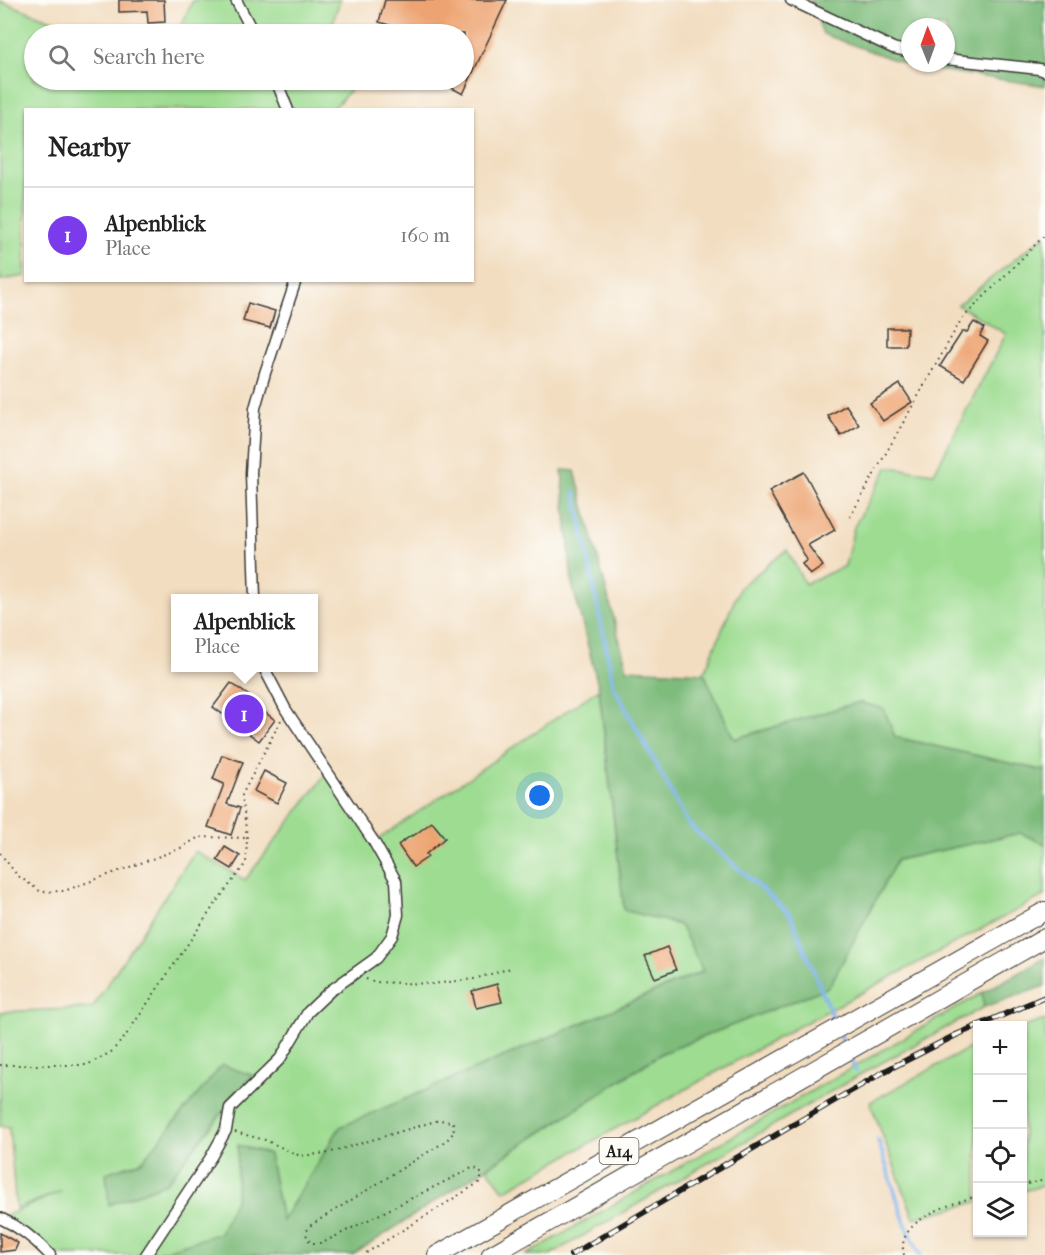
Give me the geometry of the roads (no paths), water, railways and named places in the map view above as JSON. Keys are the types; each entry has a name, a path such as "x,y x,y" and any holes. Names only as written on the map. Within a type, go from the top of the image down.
{"highway":[{"name":"A14","path":"437,1255 1045,911"},
{"name":"A14","path":"491,1255 1045,938"}],"street":[{"path":"236,0 249,24"},
{"path":"791,0 901,50"},
{"path":"955,60 1045,71"},
{"path":"280,90 287,108"},
{"path":"255,594 251,472 255,408 296,282"},
{"path":"146,1255 211,1157 226,1130 230,1108 280,1059 308,1012 330,991 376,958 392,936 398,915 396,881 374,842 286,710 266,672"},
{"path":"0,1218 28,1234 50,1255"}],"waterway":[{"path":"575,492 614,687 689,825 790,914 835,1023"},
{"path":"839,1032 845,1047"},
{"path":"850,1057 856,1071"},
{"path":"878,1140 905,1223 920,1255"}],"railway":[{"path":"571,1255 885,1071 956,1035 1045,997"}],"place":[{"name":"Alpenblick","path":"244,714"}]}
